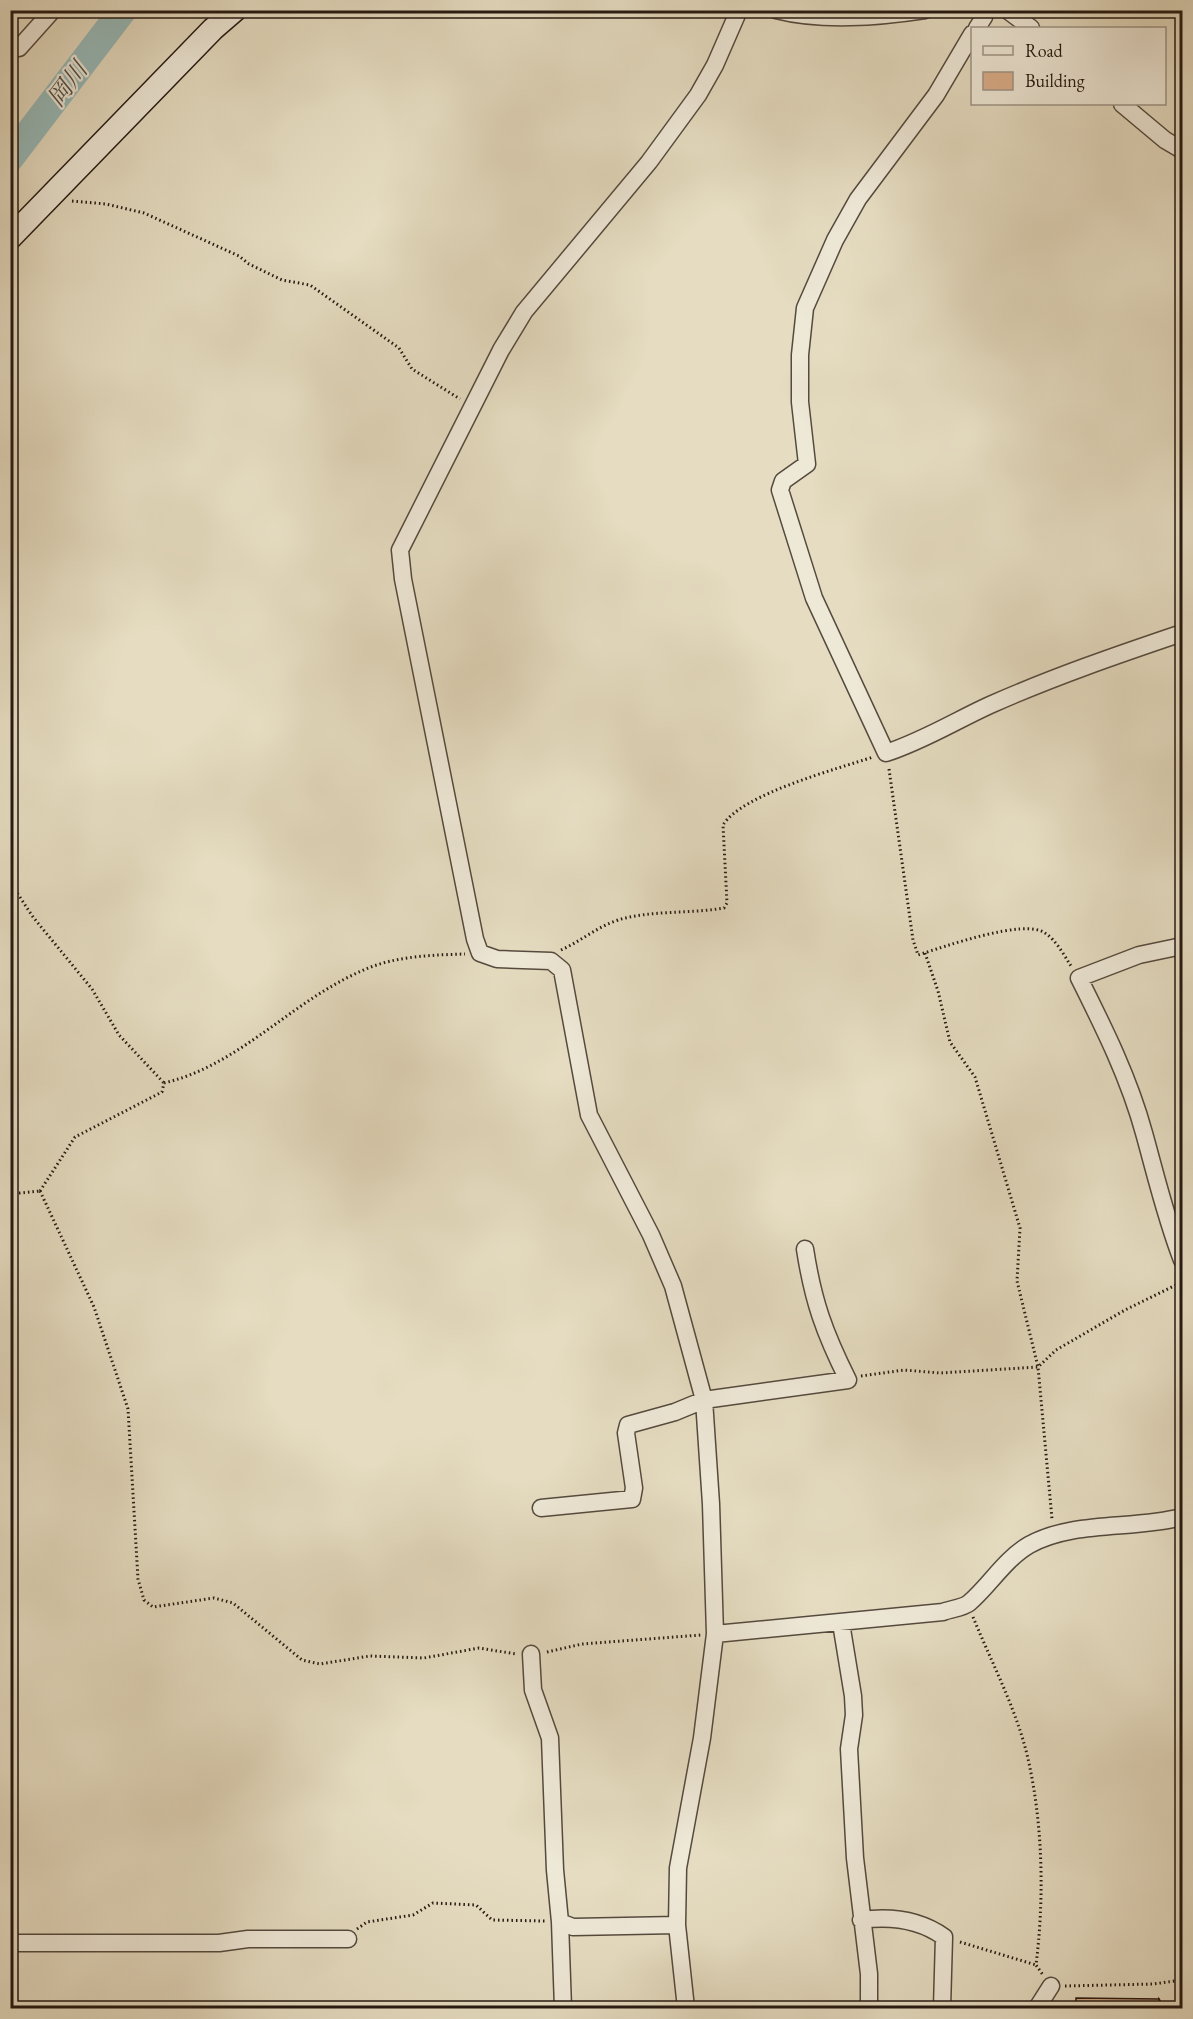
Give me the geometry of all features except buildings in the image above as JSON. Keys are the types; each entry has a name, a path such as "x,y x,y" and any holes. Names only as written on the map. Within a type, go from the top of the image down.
{"street":[{"path":"10,48 19,48 53,10"},
{"path":"10,238 213,29 235,10"},
{"path":"686,2008 677,1925 678,1868 702,1738 714,1634 711,1504 704,1400 673,1287 651,1235 589,1115 564,981 556,963 497,959 480,953 475,939 403,579 400,550 471,406 524,312 649,162 698,95 715,66 739,10"},
{"path":"776,10 794,15 857,16 925,10"},
{"path":"977,27 984,17 985,10"},
{"path":"1007,10 1030,27"},
{"path":"971,36 936,95 858,199 835,240 805,308 800,355 800,402 807,464 783,482 780,490 814,598 886,753 911,744 989,705 1083,666 1182,633"},
{"path":"1123,105 1182,150"},
{"path":"1182,946 1139,956 1079,978 1120,1062 1144,1133 1169,1227 1182,1260"},
{"path":"541,1508 632,1498 633,1488 626,1433 628,1425 675,1412 704,1400 848,1380 829,1342 813,1297 805,1249"},
{"path":"714,1634 943,1612 967,1604 1027,1546 1053,1535 1106,1527 1158,1524 1182,1517"},
{"path":"841,1623 853,1696 854,1715 849,1749 861,1920 869,1974 869,2008"},
{"path":"531,1654 533,1690 550,1738 563,2008"},
{"path":"861,1920 894,1917 929,1926 944,1937 942,2008"},
{"path":"560,1922 573,1927 677,1925"},
{"path":"10,1943 219,1943 248,1939 348,1939"},
{"path":"1037,2008 1051,1986"}],"path":[{"path":"52,195 60,199 106,204 144,213 239,256 249,264 282,280 310,285 399,348 412,369 471,406"},
{"path":"556,963 561,950 617,920 639,915 694,913 724,908 727,903 723,825 729,815 749,803 814,776 886,753 895,797 898,837 913,940 918,955 1015,929 1032,928 1045,932 1079,978"},
{"path":"10,882 33,917 92,989 119,1035 164,1083"},
{"path":"925,952 938,991 950,1042 975,1077 1020,1228 1017,1281 1038,1367 1053,1535"},
{"path":"164,1083 188,1078 216,1061 242,1050 279,1020 366,968 403,959 480,953"},
{"path":"40,1191 75,1137 162,1092 164,1083"},
{"path":"10,1194 40,1191"},
{"path":"40,1191 94,1307 128,1409 138,1579 144,1600 153,1607 214,1598 233,1603 302,1660 320,1664 370,1656 424,1658 479,1648 512,1654 531,1654 552,1652 582,1644 714,1634"},
{"path":"848,1380 881,1371 940,1373 1038,1367 1056,1350 1125,1310 1182,1282"},
{"path":"967,1604 1012,1711 1030,1767 1040,1878 1036,1965"},
{"path":"348,1939 367,1922 413,1915 433,1903 476,1905 492,1920 560,1922"},
{"path":"944,1937 1036,1965 1051,1986 1153,1984 1182,1980"}],"waterway":[{"name":"岡川","path":"10,158 123,10"}]}
